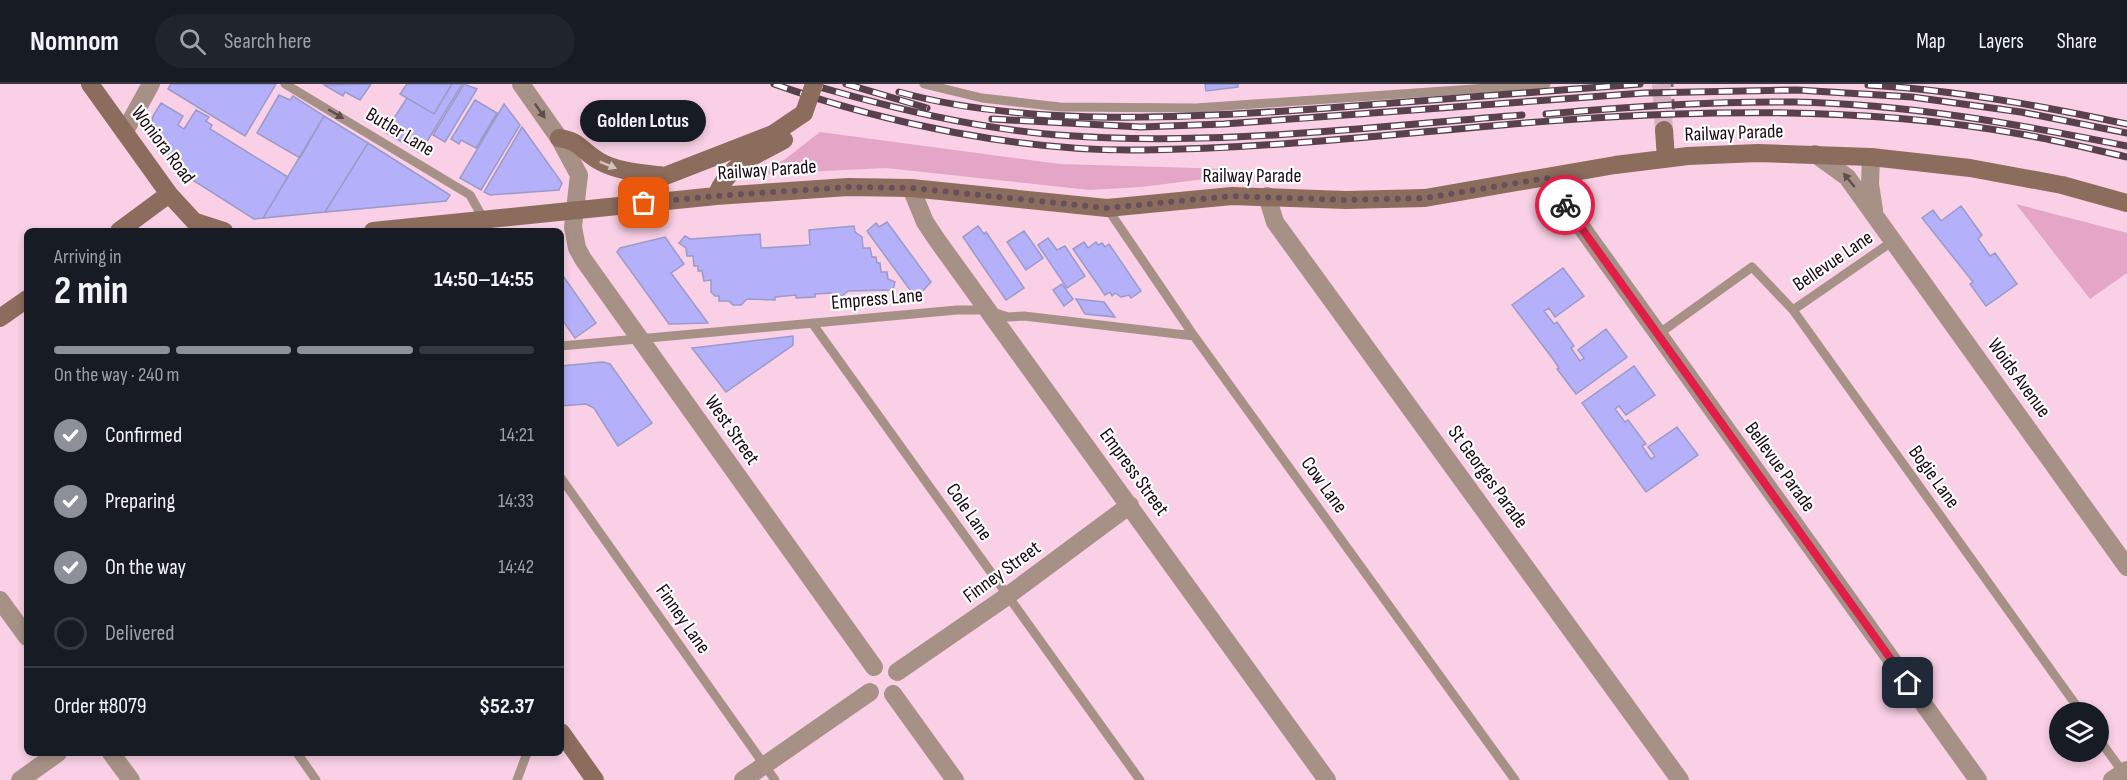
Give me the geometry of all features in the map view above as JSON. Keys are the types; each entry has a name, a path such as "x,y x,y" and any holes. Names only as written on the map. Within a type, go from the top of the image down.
{"main road":[{"name":"Woniora Road","path":"90,84 170,194 200,226"},
{"path":"716,196 725,176 732,168 789,138 801,123 814,84"},
{"path":"620,206 664,176 773,134 804,113"},
{"path":"1666,158 1669,127"},
{"path":"559,138 576,141 599,162 620,170 664,176"},
{"name":"Railway Parade","path":"406,228 716,196 848,187 911,188 1107,208 1199,198 1267,196 1346,200 1425,198 1666,158 1758,153 1871,157 2015,175 2127,203"},
{"path":"123,228 170,194"},
{"path":"0,318 24,301"},
{"path":"564,736 595,780"}],"street":[{"path":"125,131 151,84"},
{"name":"West Street","path":"521,84 559,138 581,181 574,212 574,236 577,248 874,667"},
{"name":"Woids Avenue","path":"1815,154 1847,177 2127,567"},
{"name":"Woids Avenue","path":"1871,157 1870,183 1875,215"},
{"name":"Bellevue Parade","path":"1547,178 1657,335 1978,780"},
{"name":"Empress Street","path":"911,188 925,222 1327,780"},
{"name":"St Georges Parade","path":"1267,196 1275,222 1680,780"},
{"name":"Finney Street","path":"897,672 1006,597 1130,505"},
{"path":"0,600 24,633"},
{"path":"886,664 897,672 899,684 893,694 881,697 870,692 866,681 874,667 886,664"},
{"path":"743,780 870,692"},
{"path":"893,694 955,780"},
{"path":"20,780 54,756"},
{"path":"113,756 131,780"}],"lane":[{"name":"Butler Lane","path":"285,84 470,195 484,221"},
{"path":"924,84 982,98 1060,107 1185,108 1546,84"},
{"name":"Cow Lane","path":"1107,208 1194,336 1515,780"},
{"name":"Bellevue Lane","path":"1793,310 1893,242"},
{"name":"Bogie Lane","path":"1657,335 1752,267 1793,310 2074,702"},
{"name":"Empress Lane","path":"564,346 987,310 1008,317 1024,316 1194,336"},
{"name":"Cole Lane","path":"812,323 1006,597 1140,780"},
{"name":"Finney Lane","path":"564,482 775,780"},
{"path":"2109,755 2122,775"},
{"path":"299,756 316,780"},
{"path":"518,780 526,756"}],"path":[{"path":"1669,127 1672,84"}],"shaded area":[{"path":"820,132 1060,164 1229,169 1229,176 1141,187 1090,190 886,168 743,175 784,160"},
{"path":"2016,204 2127,233 2127,273 2090,299"}],"building":[{"path":"171,84 276,84 245,136 168,89"},
{"path":"371,84 360,100 345,92 343,96 324,85"},
{"path":"407,84 452,84 434,114 400,94"},
{"path":"452,84 462,84 420,153 385,132 407,98 434,114"},
{"path":"464,84 477,89 445,142 433,135"},
{"path":"1205,84 1238,84 1238,87 1206,91"},
{"path":"279,95 290,100 293,96 324,116 300,158 257,133"},
{"path":"475,100 497,113 476,148 461,140 459,144 451,139"},
{"path":"161,103 183,116 178,125 184,129 196,110 209,117 206,121 212,125 210,129 288,177 263,218 254,219 183,174 155,136 151,125 153,116"},
{"path":"504,104 520,125 481,190 460,178"},
{"path":"324,116 368,143 325,212 263,218"},
{"path":"522,127 562,183 559,190 490,195 484,192"},
{"path":"368,143 450,195 446,201 325,212"},
{"path":"1961,206 1982,235 1978,239 1990,256 1995,253 2017,284 1986,306 1970,284 1973,282 1922,218 1933,210 1941,221"},
{"path":"887,222 931,282 916,298 867,231 876,223 879,227"},
{"path":"854,226 855,232 862,237 863,248 870,248 872,257 876,257 877,263 880,263 881,272 887,272 888,279 895,282 893,290 848,291 841,297 831,293 815,294 815,297 796,298 796,295 775,297 775,300 747,299 741,305 733,305 729,301 719,301 719,296 711,292 711,280 704,281 702,271 698,271 698,266 694,266 693,256 687,256 686,248 679,243 685,236 690,239 760,234 761,248 810,245 809,230"},
{"path":"978,226 984,234 986,232 1024,288 1006,300 963,237"},
{"path":"1024,231 1043,258 1026,270 1007,242"},
{"path":"665,237 684,264 671,273 708,323 669,324 617,252 620,248"},
{"path":"1048,238 1057,250 1065,246 1085,276 1067,288 1038,245"},
{"path":"1084,242 1088,248 1096,242 1098,245 1102,243 1105,247 1109,244 1141,291 1131,298 1129,295 1121,297 1115,293 1112,296 1110,292 1105,295 1073,249"},
{"path":"1563,268 1584,296 1555,317 1549,308 1544,311 1554,324 1557,322 1574,346 1571,348 1580,361 1584,358 1578,350 1606,329 1627,357 1576,394 1512,305"},
{"path":"564,277 596,323 575,338 564,322"},
{"path":"1062,284 1073,299 1064,306 1053,290"},
{"path":"1076,299 1104,302 1115,317 1085,314"},
{"path":"793,336 793,345 726,392 692,348"},
{"path":"603,362 610,364 652,423 618,446 594,408 586,404 564,406 564,366"},
{"path":"1634,366 1655,395 1626,415 1619,406 1615,409 1625,422 1628,420 1646,444 1642,446 1651,459 1655,456 1648,447 1677,427 1698,455 1646,492 1582,403"}],"tunnel":[{"path":"1661,84 1664,130"}],"railway":[{"path":"774,84 862,111 956,133 1004,141 1098,149 1144,150 1277,144 1611,117 1806,113 1892,118 1978,127 2033,136 2127,157"},
{"path":"809,84 901,109 963,122 1026,132 1116,138 1174,139 1290,134 1522,115"},
{"path":"846,84 927,108"},
{"path":"899,92 1002,111 1057,116 1168,117 1276,112 1640,84"},
{"path":"1868,85 1998,100 2127,124"},
{"path":"992,119 1141,127 1224,124 1644,93 1797,90 1912,97 2021,112 2127,133"},
{"path":"1546,114 1701,104 1764,102 1837,104 1962,116 2127,146"}],"way so far":[{"path":"644,203 786,190 848,187 911,188 1107,208 1232,196 1346,200 1425,198 1547,178 1565,205"}],"place":[{"name":"Golden Lotus","path":"644,203"}],"route":[{"path":"1565,205 1908,683"}]}
